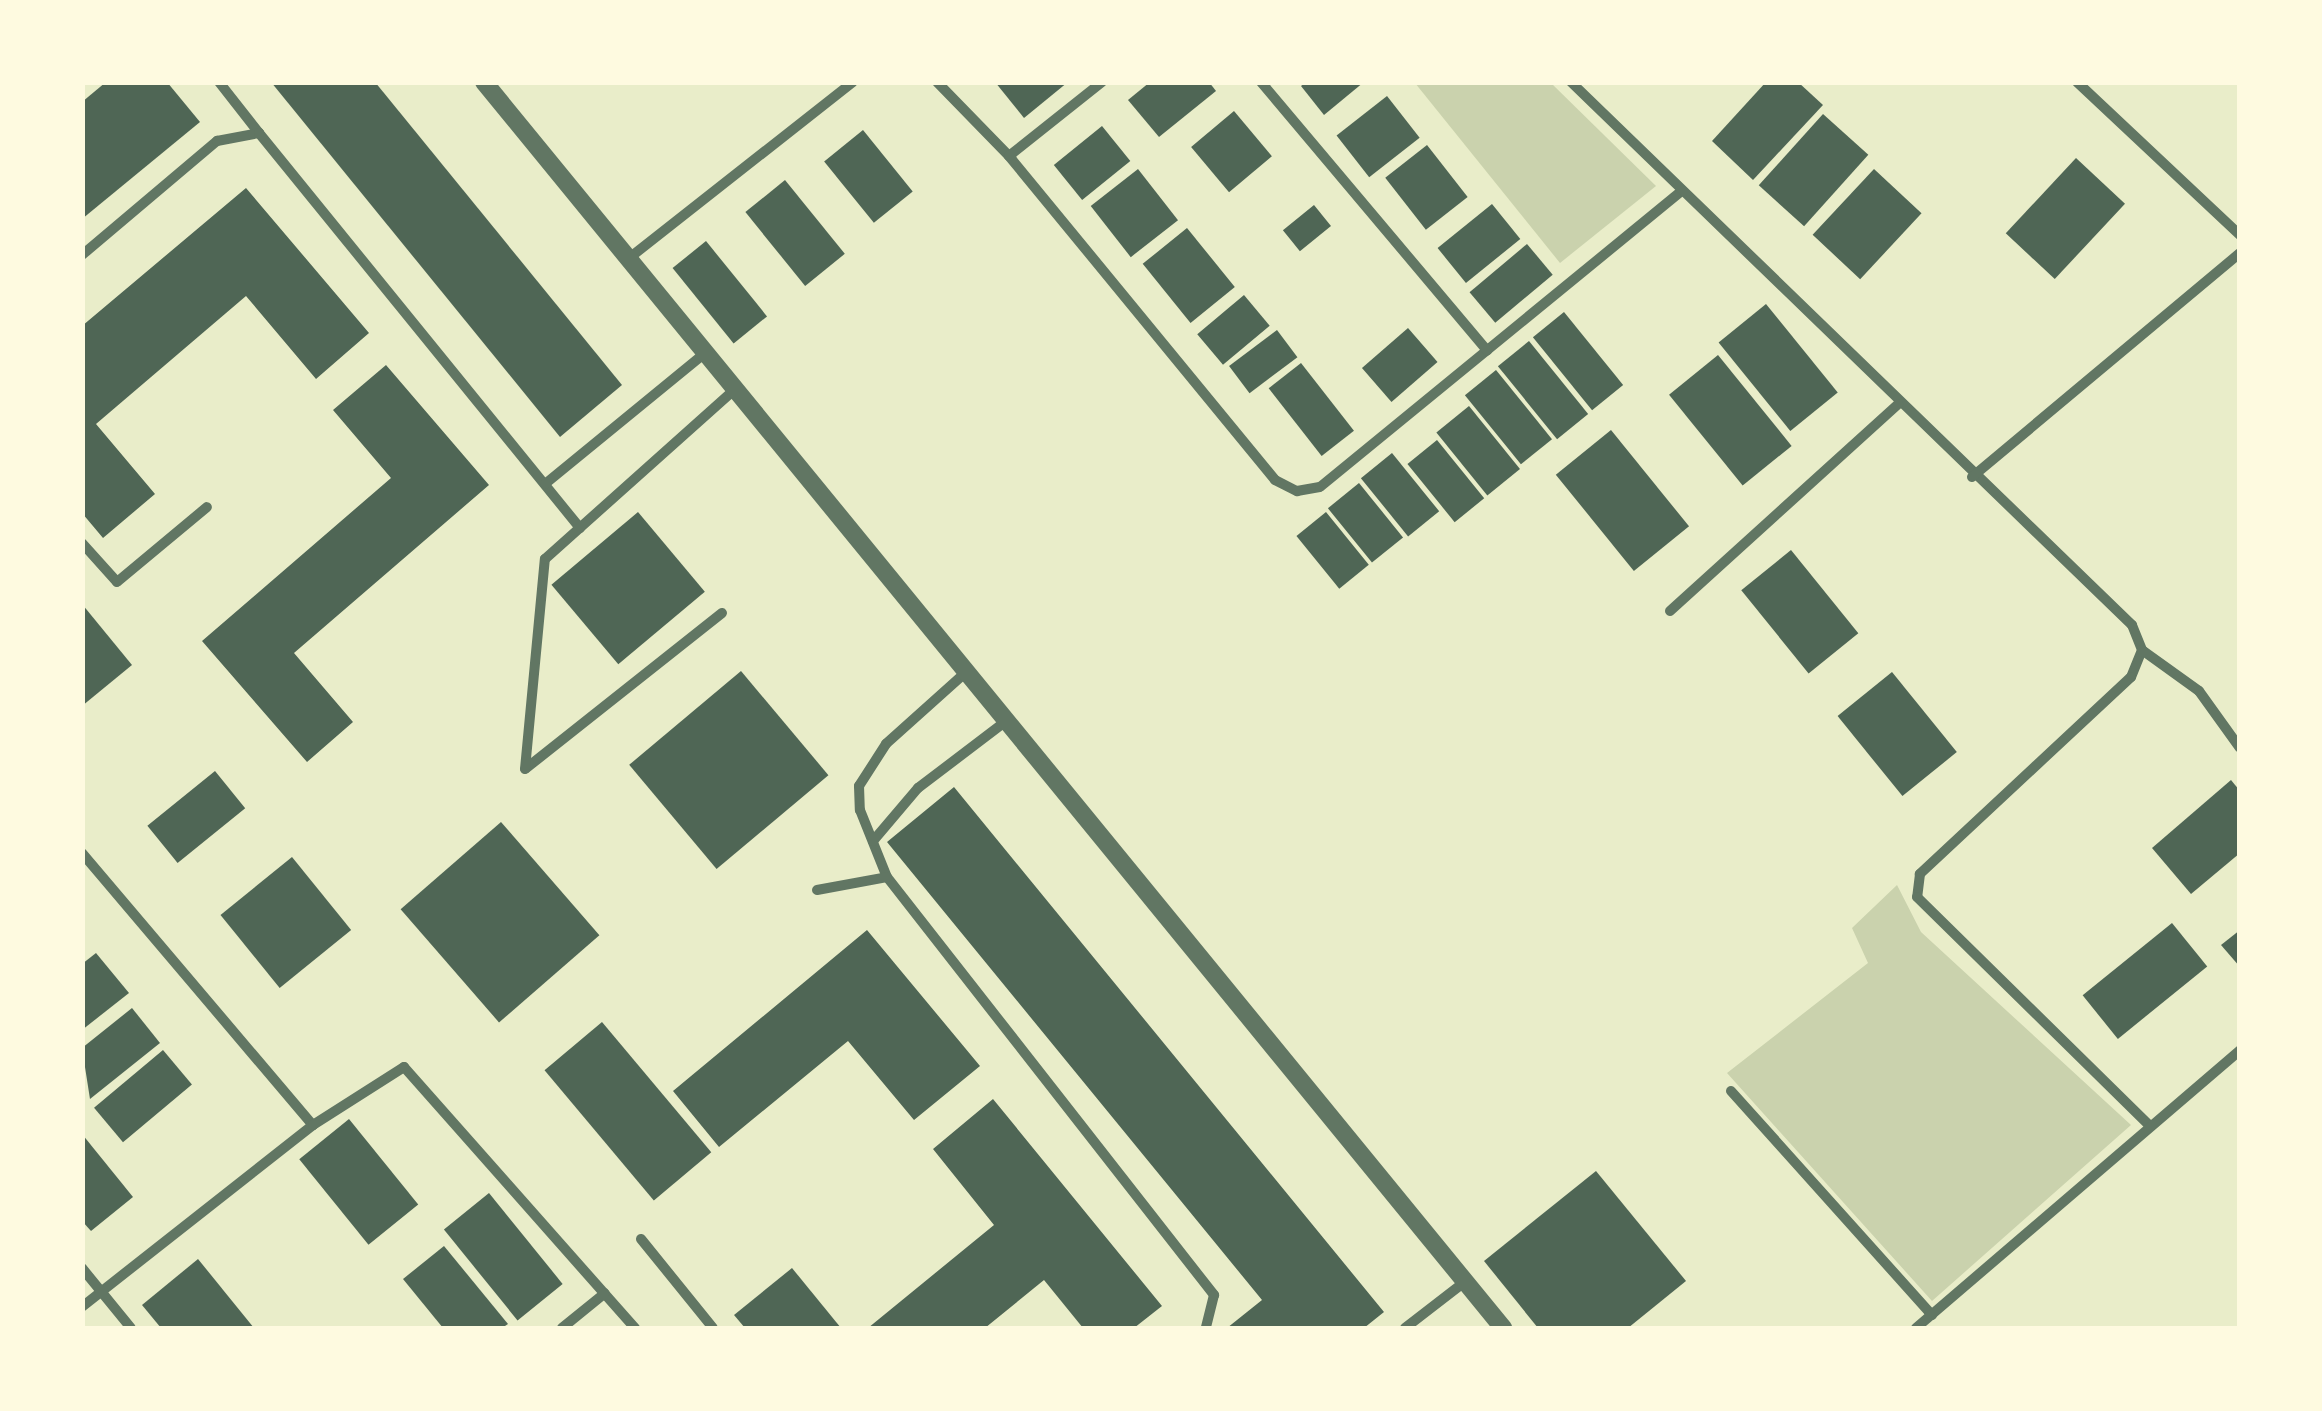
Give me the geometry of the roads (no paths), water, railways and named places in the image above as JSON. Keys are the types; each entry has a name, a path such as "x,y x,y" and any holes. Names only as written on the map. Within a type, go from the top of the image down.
{"street":[{"path":"220,82 580,528"},
{"path":"484,82 1462,1284 1502,1328"},
{"path":"628,259 853,82"},
{"path":"937,82 1009,156 1275,480 1296,491 1320,486 1681,190"},
{"path":"1009,156 1102,82"},
{"path":"1260,82 1487,350"},
{"path":"1571,82 1972,477 2132,625 2142,650 2199,691 2240,748"},
{"path":"2077,82 2240,235"},
{"path":"82,255 217,141 260,133"},
{"path":"1972,477 2240,253"},
{"path":"545,484 704,354"},
{"path":"722,613 525,769 545,559 734,390"},
{"path":"1670,611 1898,404"},
{"path":"82,542 117,582 207,507"},
{"path":"2142,650 2131,677 1920,874 1917,897 2148,1124"},
{"path":"965,672 886,744 859,786 887,877 1214,1296 1206,1328"},
{"path":"874,841 918,788 1005,722"},
{"path":"82,853 313,1125"},
{"path":"817,890 887,877"},
{"path":"1916,1328 2148,1124 2240,1050"},
{"path":"82,1307 313,1125 404,1067 635,1328"},
{"path":"1731,1091 1932,1315"},
{"path":"640,1239 713,1328"},
{"path":"82,1268 131,1328"},
{"path":"1405,1328 1462,1284"},
{"path":"562,1328 606,1293"}]}
